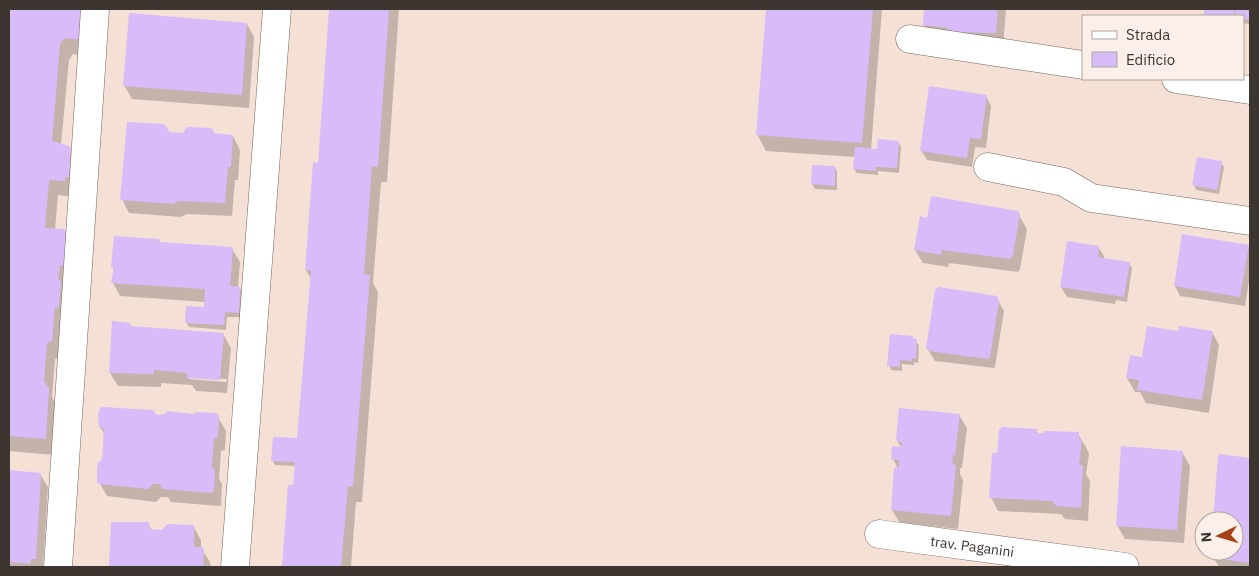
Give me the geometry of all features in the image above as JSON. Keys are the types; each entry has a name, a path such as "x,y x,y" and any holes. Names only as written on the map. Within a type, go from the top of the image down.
{"street":[{"path":"58,567 95,9"},
{"path":"234,567 277,9"},
{"path":"910,39 1082,65"},
{"path":"1183,80 1250,90"},
{"path":"988,167 1064,182 1091,198 1250,221"},
{"name":"trav. Paganini","path":"879,534 1125,567"}],"building":[{"path":"9,9 84,9 81,40 64,38 60,44 52,141 71,148 69,177 65,177 65,181 49,180 45,228 63,229 66,231 65,266 60,265 58,279 61,281 59,308 55,307 52,341 47,343 44,381 49,388 46,439 9,436"},
{"path":"329,9 389,9 378,167 372,166 364,274 370,275 353,487 348,486 341,567 282,567 288,485 293,485 295,462 271,461 273,437 297,438 311,270 305,270 313,162 318,163"},
{"path":"766,9 873,9 862,143 756,135"},
{"path":"924,9 998,9 996,33 947,32 948,28 923,25"},
{"path":"1204,9 1235,9 1234,15 1204,15"},
{"path":"1236,9 1250,9 1250,20 1244,19 1244,15 1235,15"},
{"path":"129,13 247,23 242,95 123,86"},
{"path":"929,86 987,95 981,139 970,138 967,158 920,151"},
{"path":"127,122 164,124 170,132 183,133 187,127 212,128 214,133 233,135 231,167 228,167 225,203 179,201 173,204 120,200"},
{"path":"878,139 899,141 897,168 876,167 876,171 853,169 855,147 877,149"},
{"path":"1197,157 1222,161 1217,190 1192,185"},
{"path":"812,165 835,166 835,186 811,184"},
{"path":"931,196 1018,211 1020,214 1013,255 1010,259 942,250 941,255 914,250 920,216 927,218"},
{"path":"1182,234 1249,245 1240,297 1174,286"},
{"path":"114,236 159,239 160,242 233,247 230,286 240,287 239,313 225,312 224,325 185,323 186,306 204,307 205,289 111,283 114,267 111,267"},
{"path":"1067,241 1099,246 1098,257 1130,262 1124,297 1060,287"},
{"path":"939,287 997,296 999,301 990,357 988,359 929,351 926,348 935,290"},
{"path":"112,321 131,323 130,326 224,333 220,380 187,378 187,373 154,370 154,374 109,373"},
{"path":"1147,326 1178,331 1179,326 1213,331 1202,400 1137,390 1139,380 1126,378 1130,355 1142,357"},
{"path":"890,334 913,336 913,339 917,339 916,359 912,358 912,361 900,360 900,367 887,366"},
{"path":"100,408 153,410 157,415 165,414 167,411 193,414 196,412 216,413 219,416 218,437 214,438 212,468 215,469 214,491 212,493 162,489 160,484 153,484 148,489 99,484 97,482 97,469 98,463 102,459 104,429 99,427 98,415"},
{"path":"899,408 960,414 955,455 953,455 952,463 956,466 951,516 891,510 894,468 899,467 899,460 891,459 892,446 901,447 902,443 896,440"},
{"path":"1002,427 1037,429 1036,433 1044,433 1045,431 1079,432 1079,439 1082,439 1079,464 1083,466 1081,508 1057,506 1053,501 989,498 992,453 997,453 999,430"},
{"path":"1121,446 1183,451 1177,530 1116,526"},
{"path":"1220,454 1250,458 1250,563 1235,561 1244,561 1244,511 1214,511 1218,456"},
{"path":"9,470 41,473 36,559 31,559 30,564 9,562"},
{"path":"111,522 149,522 150,529 162,530 167,524 194,525 194,547 203,547 203,567 109,566"}]}
